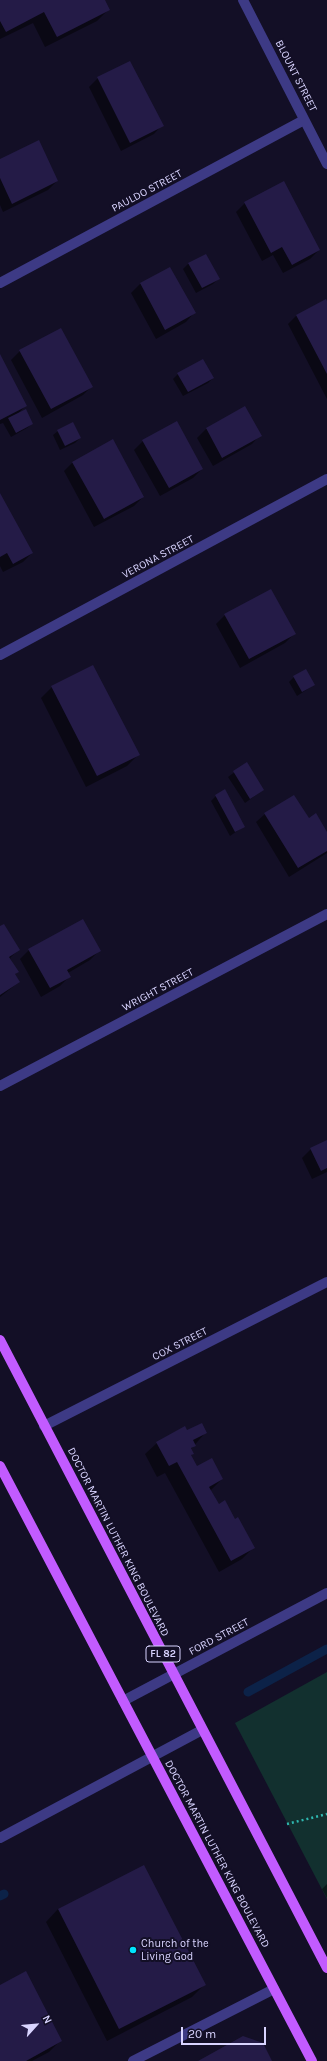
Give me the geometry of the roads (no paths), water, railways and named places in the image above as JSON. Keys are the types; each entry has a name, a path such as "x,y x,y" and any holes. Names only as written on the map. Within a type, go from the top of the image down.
{"main road":[{"name":"DOCTOR MARTIN LUTHER KING BOULEVARD","path":"0,1340 327,1968"},
{"name":"DOCTOR MARTIN LUTHER KING BOULEVARD","path":"0,1466 312,2061"}],"street":[{"name":"BLOUNT STREET","path":"243,0 304,120 324,152 327,164"},
{"name":"PAULDO STREET","path":"0,283 304,120"},
{"name":"VERONA STREET","path":"0,656 327,479"},
{"name":"WRIGHT STREET","path":"0,1086 327,914"},
{"name":"COX STREET","path":"44,1426 327,1282"},
{"name":"FORD STREET","path":"123,1701 327,1593"},
{"path":"0,1838 202,1730"},
{"path":"133,2061 274,1989"}],"waterway":[{"path":"248,1692 327,1649"},
{"path":"0,1896 4,1894"}],"place":[{"name":"Church of the Living God","path":"133,1950"}]}
